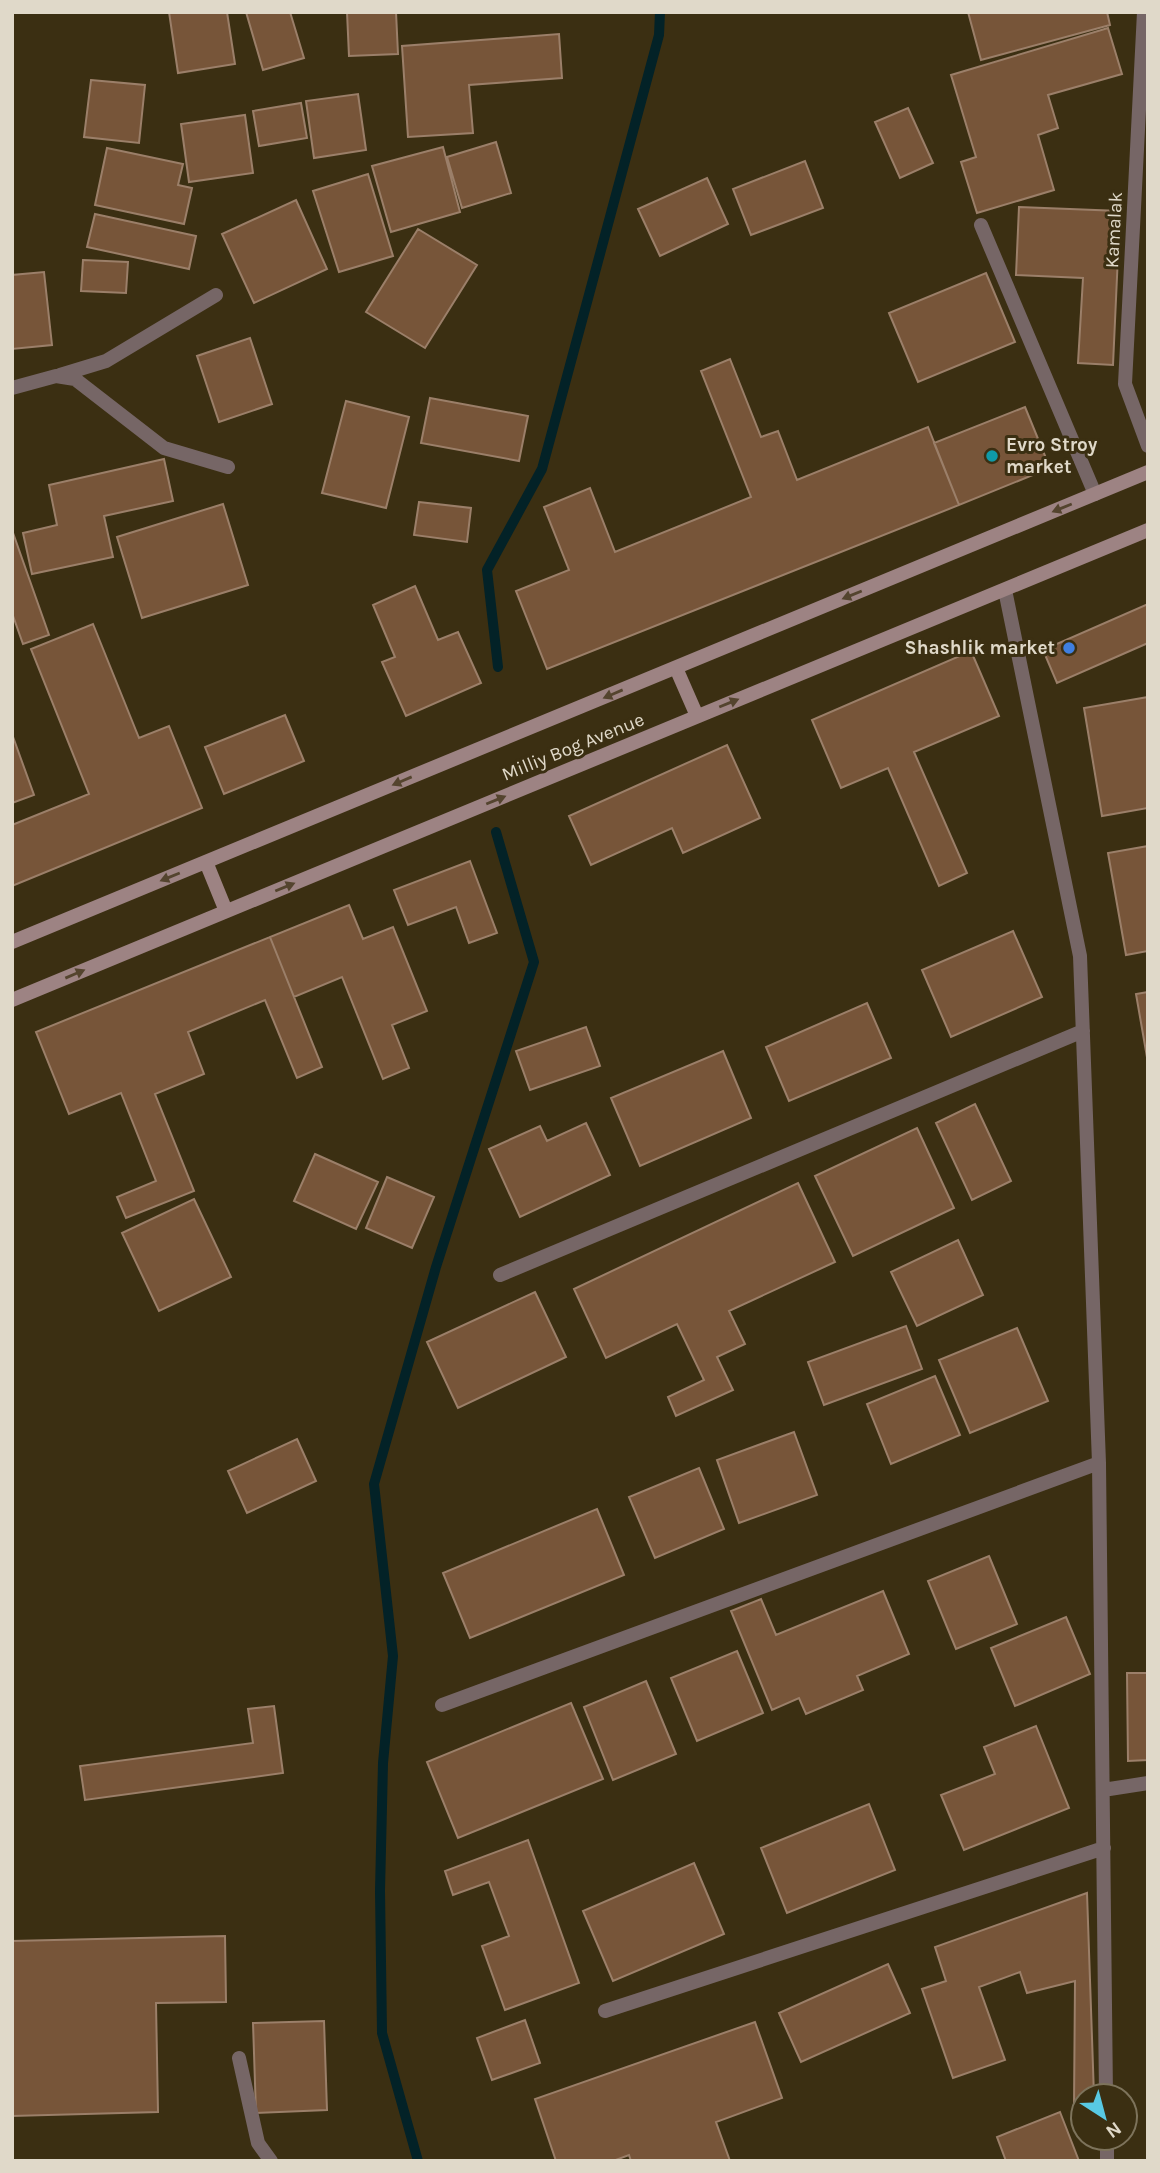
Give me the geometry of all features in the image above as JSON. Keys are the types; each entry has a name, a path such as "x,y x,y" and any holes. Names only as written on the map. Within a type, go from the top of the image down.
{"main road":[{"name":"Milliy Bog Avenue","path":"12,942 1148,472"},
{"name":"Milliy Bog Avenue","path":"12,1000 1148,530"},
{"path":"676,667 697,716"},
{"path":"206,862 226,911"}],"street":[{"name":"Kamalak","path":"1144,12 1125,384 1148,446"},
{"path":"981,225 1095,494"},
{"path":"12,388 106,361 216,295"},
{"path":"56,376 75,379 164,448 228,467"},
{"path":"1005,590 1080,956 1099,1463 1106,2082"},
{"path":"500,1275 1083,1031"},
{"path":"442,1705 1099,1463"},
{"path":"1103,1790 1148,1783"},
{"path":"605,2011 1104,1848"},
{"path":"239,2058 258,2143 271,2161"}],"building":[{"path":"169,12 227,12 235,64 178,73"},
{"path":"246,12 290,12 304,58 263,70"},
{"path":"347,12 396,12 398,54 349,56"},
{"path":"968,12 1107,12 1110,25 981,60"},
{"path":"1108,28 1122,74 1048,95 1058,128 1038,135 1054,190 977,213 961,162 976,157 951,75"},
{"path":"559,34 562,78 469,85 473,133 408,137 402,46"},
{"path":"91,80 145,85 139,143 84,137"},
{"path":"358,94 366,150 314,158 306,101"},
{"path":"301,103 307,138 259,146 253,111"},
{"path":"908,108 933,163 900,178 875,122"},
{"path":"245,115 253,173 189,182 181,124"},
{"path":"496,142 511,193 462,208 447,157"},
{"path":"443,147 460,212 391,232 372,166"},
{"path":"107,148 183,164 178,185 192,188 184,224 95,205"},
{"path":"805,161 823,208 751,235 733,189"},
{"path":"368,174 393,256 339,272 313,191"},
{"path":"707,178 728,224 660,256 638,209"},
{"path":"296,200 327,269 254,303 222,234"},
{"path":"1019,207 1120,211 1113,365 1078,363 1083,278 1016,275"},
{"path":"95,214 196,236 189,269 87,247"},
{"path":"418,229 477,265 425,348 366,312"},
{"path":"83,260 128,262 126,293 81,291"},
{"path":"44,272 52,345 12,349 12,275"},
{"path":"986,273 1015,342 918,382 889,313"},
{"path":"250,338 272,404 219,422 197,356"},
{"path":"730,359 761,437 778,431 797,480 928,427 959,505 547,669 516,591 569,570 544,507 590,488 615,552 751,497 701,371"},
{"path":"430,398 528,416 519,461 421,443"},
{"path":"346,401 409,417 386,508 322,493"},
{"name":"Evro Stroy market","path":"1025,407 1050,468 959,505 934,443"},
{"path":"164,459 173,501 104,516 113,557 32,574 23,533 57,525 49,485"},
{"path":"419,502 471,508 467,542 414,535"},
{"path":"223,504 248,585 142,618 117,537"},
{"path":"12,530 49,635 23,644 12,613"},
{"path":"415,586 438,640 458,632 481,683 406,716 382,662 395,657 373,605"},
{"path":"1148,604 1148,643 1057,683 1043,650"},
{"path":"93,624 139,738 169,726 202,808 12,886 12,825 89,794 31,649"},
{"path":"971,651 999,716 914,752 967,873 939,886 888,768 841,788 812,720"},
{"path":"1148,697 1148,808 1102,816 1084,708"},
{"path":"285,715 304,761 224,794 205,747"},
{"path":"12,734 34,795 12,803"},
{"path":"727,745 760,818 683,853 672,828 591,865 569,816"},
{"path":"1148,846 1148,951 1126,955 1108,853"},
{"path":"470,861 497,933 469,943 456,907 408,925 394,890"},
{"path":"349,905 363,939 393,927 427,1011 392,1025 409,1068 383,1079 342,977 294,997 270,937"},
{"path":"1013,931 1042,997 951,1037 922,970"},
{"path":"270,937 322,1067 297,1078 265,1000 188,1032 204,1074 155,1094 194,1191 126,1218 117,1197 156,1181 121,1093 69,1114 36,1032"},
{"path":"1148,992 1148,1063 1136,994"},
{"path":"867,1003 891,1058 789,1101 766,1047"},
{"path":"586,1027 600,1066 530,1090 516,1051"},
{"path":"723,1051 751,1118 640,1166 611,1098"},
{"path":"975,1104 1011,1181 972,1200 936,1123"},
{"path":"586,1123 610,1175 520,1217 489,1149 540,1126 547,1141"},
{"path":"917,1128 954,1208 853,1256 815,1176"},
{"path":"315,1154 378,1182 356,1229 294,1201"},
{"path":"387,1177 434,1197 412,1248 366,1228"},
{"path":"798,1183 835,1262 729,1311 745,1344 717,1357 733,1390 676,1416 668,1397 704,1380 677,1324 606,1358 574,1289"},
{"path":"194,1199 231,1277 159,1311 122,1233"},
{"path":"958,1240 983,1295 917,1326 891,1272"},
{"path":"535,1292 566,1357 458,1408 427,1342"},
{"path":"906,1326 922,1369 824,1405 808,1362"},
{"path":"1017,1328 1048,1401 970,1433 939,1360"},
{"path":"935,1376 960,1435 891,1464 867,1404"},
{"path":"794,1432 817,1495 739,1523 717,1460"},
{"path":"297,1439 316,1481 247,1513 228,1471"},
{"path":"699,1468 724,1529 655,1558 629,1497"},
{"path":"597,1509 624,1575 470,1638 443,1573"},
{"path":"989,1556 1017,1624 956,1649 928,1581"},
{"path":"883,1591 909,1654 857,1676 863,1690 806,1714 799,1698 772,1710 731,1611 761,1599 776,1635"},
{"path":"1066,1617 1090,1674 1015,1706 991,1648"},
{"path":"737,1651 763,1713 697,1741 671,1678"},
{"path":"1127,1673 1148,1673 1148,1760 1128,1761"},
{"path":"646,1681 676,1754 613,1780 584,1707"},
{"path":"571,1703 603,1779 458,1838 427,1762"},
{"path":"274,1706 283,1773 85,1800 80,1766 253,1743 248,1709"},
{"path":"1036,1726 1069,1808 964,1850 941,1795 995,1774 984,1747"},
{"path":"869,1804 895,1870 787,1913 761,1848"},
{"path":"528,1840 579,1983 505,2010 482,1946 509,1936 489,1882 453,1895 445,1871"},
{"path":"694,1863 724,1934 613,1981 583,1911"},
{"path":"1087,1893 1094,2082 1074,2082 1075,1981 1027,1993 1020,1972 979,1987 1005,2060 953,2078 922,1989 946,1981 935,1947"},
{"path":"225,1936 226,2002 156,2003 158,2112 12,2116 12,1941"},
{"path":"888,1964 910,2013 801,2062 779,2013"},
{"path":"525,2020 540,2063 492,2080 477,2038"},
{"path":"324,2021 327,2110 256,2113 253,2023"},
{"path":"755,2022 782,2098 716,2122 730,2161 631,2161 629,2155 613,2161 556,2161 535,2099"},
{"path":"1060,2112 1069,2135 1069,2152 1076,2152 1079,2161 1006,2161 997,2137"}],"waterway":[{"path":"498,667 487,570 542,469 659,35 660,12"},
{"path":"418,2161 382,2033 380,1891 383,1763 393,1656 374,1484 436,1267 534,962 496,832"}],"place":[{"name":"Evro Stroy market","path":"992,456"},
{"name":"Shashlik market","path":"1069,648"}]}
